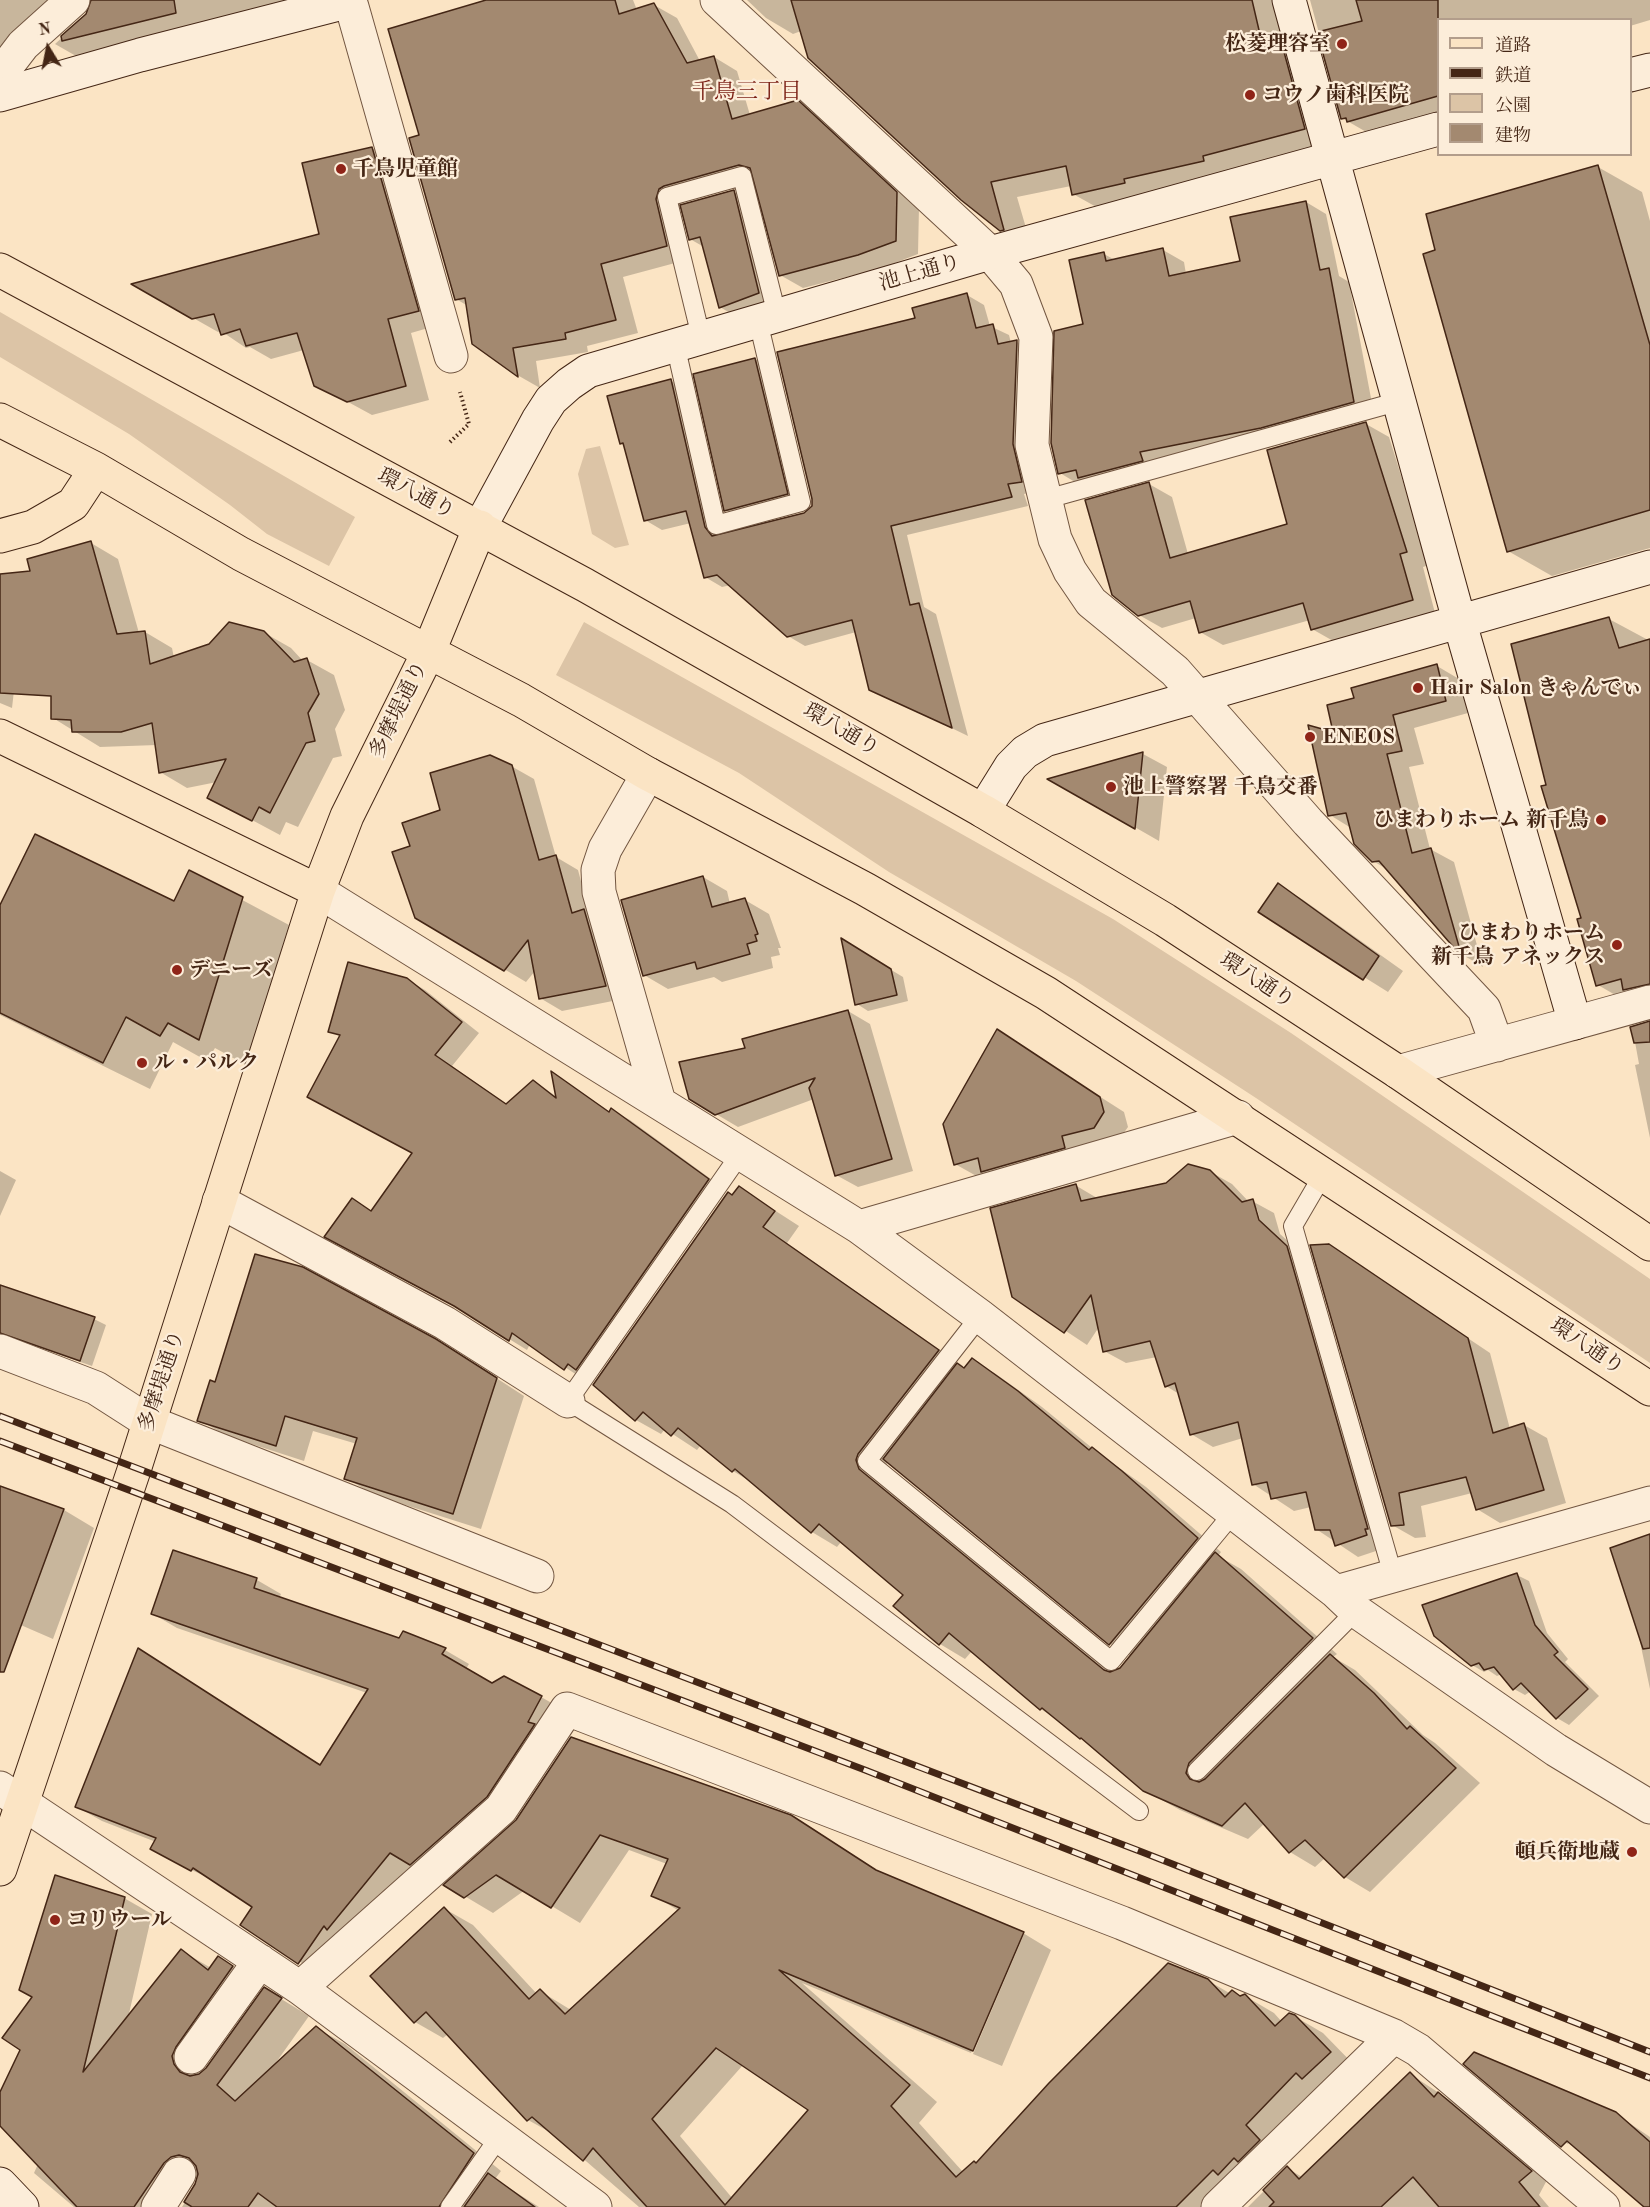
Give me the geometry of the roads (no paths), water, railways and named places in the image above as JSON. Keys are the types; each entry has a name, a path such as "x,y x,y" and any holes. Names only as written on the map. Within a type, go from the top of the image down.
{"main road":[{"name":"環八通り","path":"0,270 196,373 392,482 480,527 983,811 1165,921 1398,1072 1650,1244"},
{"name":"環八通り","path":"0,420 96,469 241,554 429,651 648,774 865,889 1046,993 1324,1173 1650,1389"},
{"path":"0,536 33,527 73,504 96,469"},
{"name":"多摩堤通り","path":"0,1869 11,1795 149,1422 318,891 347,816 429,651 480,527"},
{"path":"0,736 318,891"}],"street":[{"path":"0,75 23,45 73,0"},
{"path":"0,95 140,55 351,0 451,356"},
{"path":"717,0 990,253 1016,284 1036,337 1032,445 1043,500 1070,571 1092,602 1175,671 1308,822 1484,1009 1497,1045"},
{"path":"1289,0 1459,620 1575,1023"},
{"path":"1632,74 1650,70"},
{"name":"池上通り","path":"480,527 538,420 552,400 569,384 603,366 990,253 1334,160 1437,129"},
{"path":"983,811 1011,766 1025,752 1046,740 1650,567"},
{"path":"648,774 605,849 598,870 599,892 659,1102"},
{"path":"318,891 859,1227 980,1316 1346,1601 1556,1750 1650,1807"},
{"path":"1398,1072 1650,1002"},
{"path":"859,1227 1238,1117"},
{"path":"219,1201 445,1323 568,1401"},
{"path":"0,1351 96,1388 149,1422 537,1576"},
{"path":"1346,1601 1393,1575 1650,1503"},
{"path":"300,1988 501,1809 567,1709 1122,1923 1394,2036 1418,2050 1603,2207"},
{"path":"11,1795 300,1988 595,2207"},
{"path":"191,2057 260,1961"},
{"path":"1218,2207 1394,2036"},
{"path":"158,2207 179,2174"},
{"path":"0,2184 22,2207"}],"lane":[{"path":"742,176 801,502 716,525 688,340 667,197 742,176"},
{"path":"1043,500 1400,401"},
{"path":"741,1154 568,1401 732,1504 1139,1811"},
{"path":"1324,1173 1293,1226 1393,1575"},
{"path":"980,1316 867,1461 1111,1661 1234,1512"},
{"path":"1197,1771 1346,1601"},
{"path":"450,2207 500,2136"}],"railway":[{"path":"0,1416 1142,1852 1650,2052"},
{"path":"0,1441 865,1770 1650,2078"}],"place":[{"name":"松菱理容室","path":"1342,44"},
{"name":"コウノ歯科医院","path":"1250,95"},
{"name":"千鳥児童館","path":"341,169"},
{"name":"Hair Salon きゃんでぃ","path":"1418,688"},
{"name":"ENEOS","path":"1310,737"},
{"name":"池上警察署 千鳥交番","path":"1111,787"},
{"name":"ひまわりホーム 新千鳥","path":"1601,820"},
{"name":"ひまわりホーム 新千鳥 アネックス","path":"1617,945"},
{"name":"デニーズ","path":"177,970"},
{"name":"ル・パルク","path":"142,1063"},
{"name":"頓兵衛地蔵","path":"1632,1852"},
{"name":"コリウール","path":"55,1920"}],"district":[{"name":"千鳥三丁目","path":"747,92"}]}
